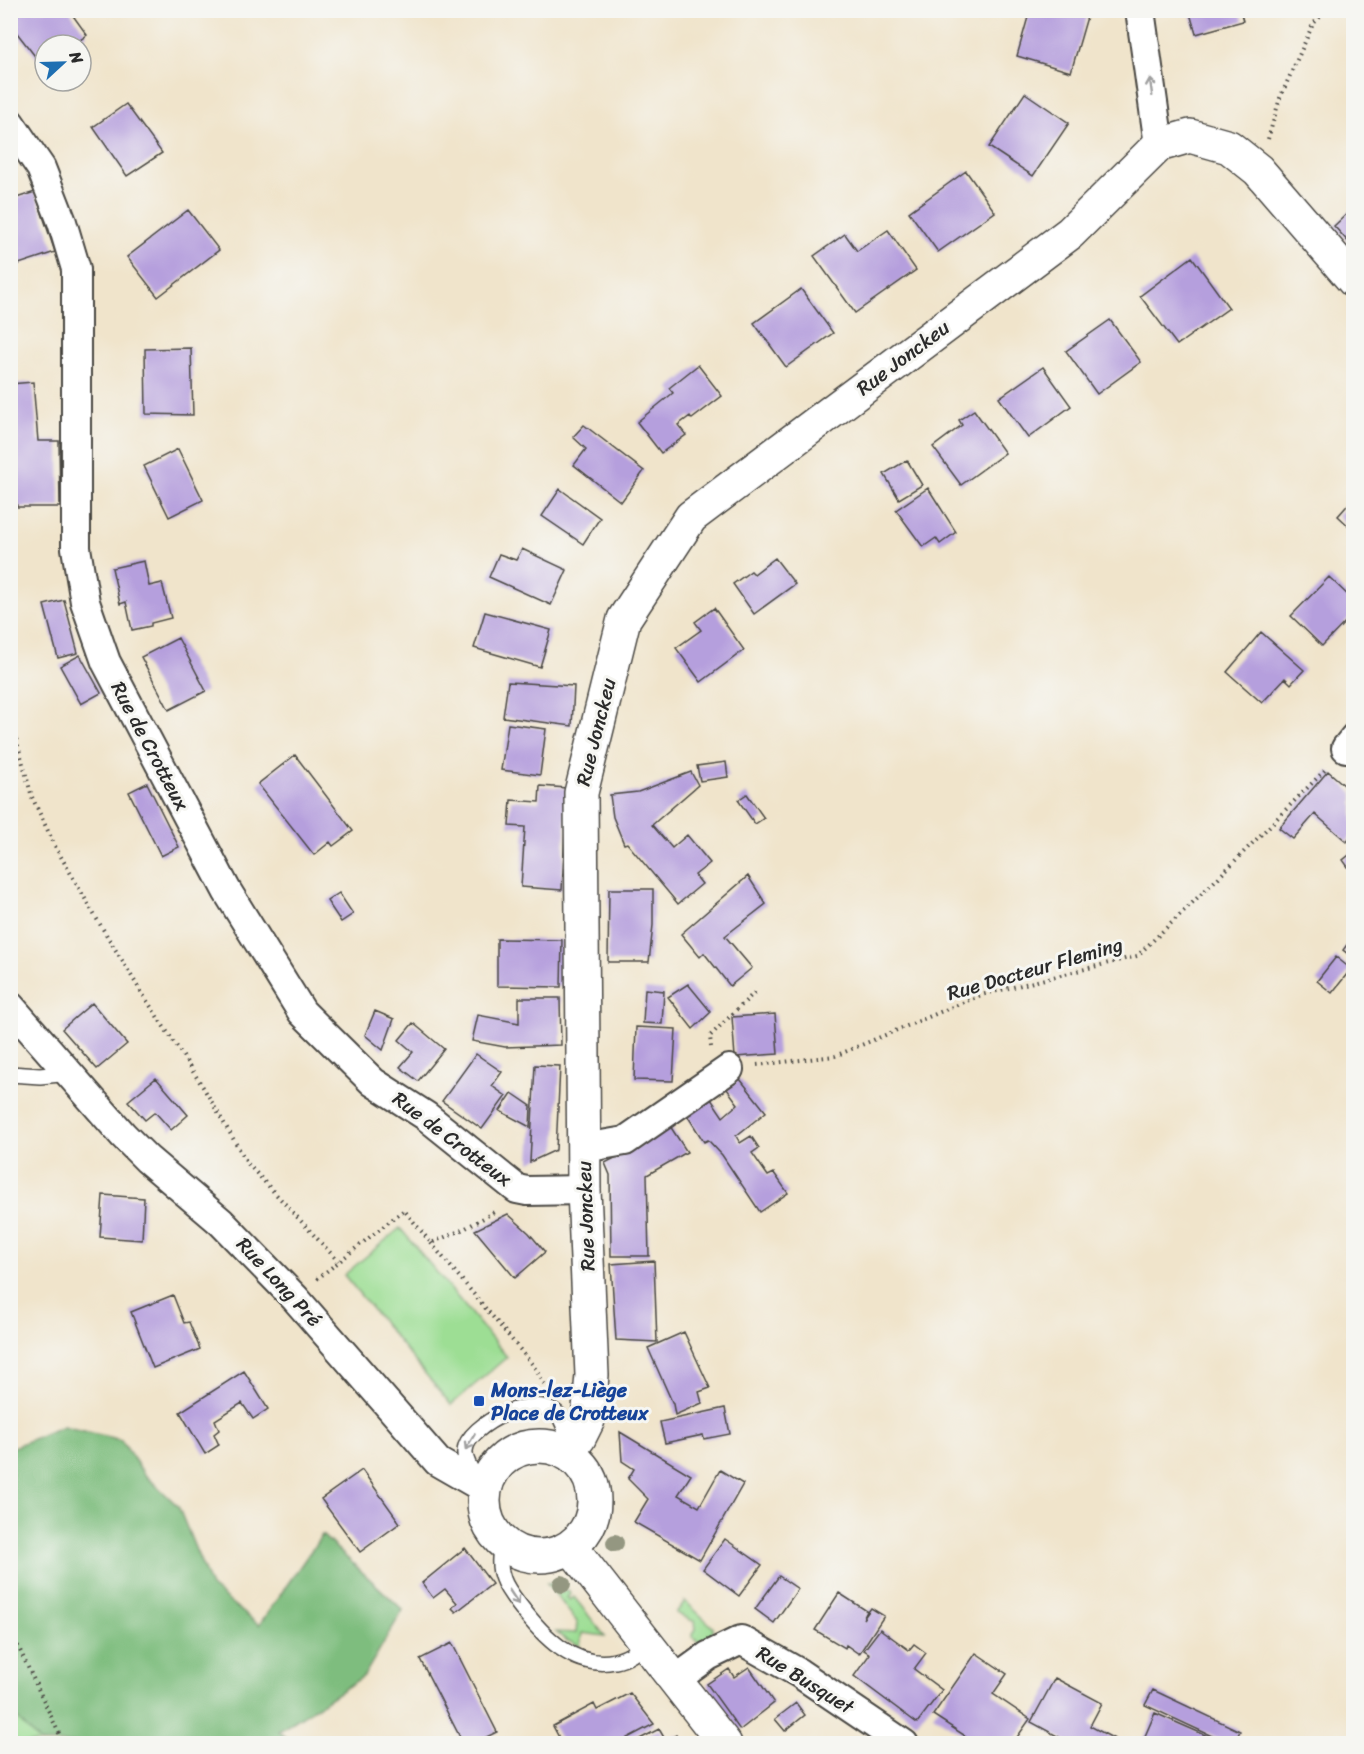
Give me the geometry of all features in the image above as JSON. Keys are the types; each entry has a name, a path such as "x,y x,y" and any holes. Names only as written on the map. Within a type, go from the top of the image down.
{"street":[{"path":"1140,10 1159,144 1190,136 1228,147 1258,170 1353,281"},
{"name":"Rue de Crotteux","path":"10,123 41,168 62,222 76,269 76,548 85,602 106,662 227,891 302,1012 373,1082 426,1116 517,1188 526,1191 584,1190"},
{"name":"Rue Jonckeu","path":"568,1452 579,1438 588,1420 592,1351 584,1190 581,793 624,619 691,517 1070,233 1159,144"},
{"name":"Rue Long Pré","path":"10,1006 131,1143 221,1222 295,1298 438,1462 484,1489"},
{"path":"584,1148 625,1141 721,1074"},
{"path":"532,1446 548,1446 568,1452 583,1467 590,1481 594,1498 591,1520 583,1535 572,1547 539,1556 527,1555 502,1542 491,1529 482,1500 484,1489 496,1467 507,1456 532,1446"},
{"path":"572,1547 725,1743"},
{"name":"Rue Busquet","path":"675,1680 708,1656 741,1640 799,1673 904,1743"}],"lane":[{"path":"10,1074 40,1076 71,1073"},
{"path":"484,1489 473,1473 465,1451 473,1435 482,1427 515,1409 542,1406 552,1410 560,1418 566,1432 568,1452"},
{"path":"502,1542 500,1564 503,1580 528,1616 554,1644 565,1652 582,1659 604,1662 621,1660 647,1643"}],"path":[{"path":"1258,170 1280,98 1313,24 1328,10"},
{"path":"10,716 32,797 56,848 95,916 203,1087 248,1164 338,1261"},
{"name":"Rue Docteur Fleming","path":"721,1074 835,1056 981,995 1137,956 1351,747"},
{"path":"721,1074 710,1035 755,992"},
{"path":"431,1243 464,1229 504,1206 517,1188"},
{"path":"295,1298 404,1210 533,1365 545,1384 552,1410"},
{"path":"10,1629 64,1743"}],"green space":[{"path":"400,1228 507,1357 451,1405 344,1275"},
{"path":"63,1426 121,1440 144,1474 178,1506 211,1587 259,1625 322,1535 403,1610 364,1676 279,1731 290,1743 40,1743 11,1711 11,1448"},
{"path":"547,1583 553,1584 554,1589 560,1593 568,1590 571,1594 567,1597 570,1600 574,1597 605,1636 582,1633 580,1646 566,1640 556,1632 576,1633 577,1622"},
{"path":"685,1601 713,1627 708,1640 700,1644 692,1635 696,1629 695,1622 676,1613"},
{"path":"10,1708 41,1743 11,1743"}],"building":[{"path":"23,10 69,10 86,33 33,33 33,54 10,24 10,20"},
{"path":"1030,10 1089,10 1071,72 1017,56"},
{"path":"1189,10 1240,10 1243,21 1196,34"},
{"path":"1025,93 1069,123 1033,176 989,147"},
{"path":"126,104 162,153 127,176 93,127"},
{"path":"966,171 995,212 938,252 909,212"},
{"path":"35,192 55,252 10,267 10,200"},
{"path":"1353,208 1353,247 1334,226"},
{"path":"188,210 219,250 158,297 127,257"},
{"path":"888,230 916,270 855,313 814,256 845,234 857,251"},
{"path":"1192,257 1229,308 1177,345 1140,296"},
{"path":"801,289 833,333 786,367 754,323"},
{"path":"1110,320 1141,362 1097,394 1066,351"},
{"path":"191,348 193,415 146,414 145,349"},
{"path":"698,365 722,396 692,419 690,416 678,425 686,435 661,453 637,422 673,393 669,388"},
{"path":"1043,367 1071,406 1028,438 999,398"},
{"path":"33,382 38,441 59,441 60,507 17,507 10,434 10,384"},
{"path":"974,410 1005,453 961,485 933,447 962,425 959,420"},
{"path":"584,425 644,471 621,502 574,465 586,449 573,437"},
{"path":"178,449 203,500 169,517 144,466"},
{"path":"907,460 922,485 899,499 884,474"},
{"path":"928,488 956,532 940,544 936,538 923,547 896,510"},
{"path":"560,489 600,518 583,544 542,516"},
{"path":"1353,499 1353,530 1338,516"},
{"path":"522,549 567,570 551,605 489,577 499,554 516,560"},
{"path":"775,558 795,584 754,614 733,584 751,571 754,574"},
{"path":"144,561 149,586 162,583 171,618 132,630 126,602 120,604 112,568"},
{"path":"1329,577 1353,600 1353,614 1322,646 1291,616"},
{"path":"64,600 78,653 58,658 44,605"},
{"path":"714,608 744,650 701,682 676,648 701,630 695,622"},
{"path":"485,612 551,630 540,667 474,648"},
{"path":"1261,632 1304,670 1291,684 1285,678 1262,703 1227,672"},
{"path":"178,638 206,691 169,710 141,657"},
{"path":"80,655 101,693 81,704 60,666"},
{"path":"508,682 574,686 572,726 503,717"},
{"path":"508,724 546,729 540,775 501,770"},
{"path":"295,755 353,831 333,846 330,842 314,855 258,784"},
{"path":"726,762 728,777 700,781 697,766"},
{"path":"1328,771 1353,793 1353,834 1347,842 1315,814 1293,839 1279,828"},
{"path":"691,772 698,785 652,825 672,848 687,835 710,863 695,875 702,884 678,904 627,843 624,844 613,817 610,795 638,792"},
{"path":"147,783 179,847 161,856 129,792"},
{"path":"540,786 567,788 562,890 521,887 525,827 509,826 511,800 539,802"},
{"path":"747,794 764,818 755,824 738,800"},
{"path":"1353,852 1353,874 1343,860"},
{"path":"748,876 766,904 725,936 752,968 730,986 704,953 700,957 681,934"},
{"path":"609,889 653,889 653,925 649,962 608,962"},
{"path":"339,893 353,914 341,922 327,901"},
{"path":"497,939 562,940 561,987 497,986"},
{"path":"1353,939 1353,958 1343,950"},
{"path":"1336,957 1351,969 1332,993 1317,981"},
{"path":"688,984 711,1012 693,1029 668,997"},
{"path":"645,989 664,991 662,1024 643,1023"},
{"path":"519,998 560,998 561,1045 505,1047 472,1041 478,1015 519,1023"},
{"path":"92,1003 127,1044 97,1069 62,1029"},
{"path":"375,1011 394,1019 383,1050 365,1035"},
{"path":"775,1014 778,1054 735,1057 732,1017"},
{"path":"413,1023 444,1049 418,1081 400,1067 413,1052 399,1040"},
{"path":"636,1027 676,1029 673,1081 634,1080"},
{"path":"476,1054 502,1072 492,1086 506,1096 482,1129 442,1101"},
{"path":"535,1065 560,1066 556,1150 530,1162"},
{"path":"156,1078 188,1115 171,1130 155,1112 145,1120 128,1101"},
{"path":"740,1079 766,1112 736,1136 740,1143 751,1136 759,1148 752,1153 768,1176 774,1173 788,1193 760,1212 722,1155 708,1140 704,1142 685,1112 709,1096 723,1117 738,1104 727,1089"},
{"path":"512,1093 531,1106 530,1127 500,1111"},
{"path":"670,1126 687,1152 647,1175 649,1256 611,1256 610,1175 605,1163"},
{"path":"103,1195 144,1198 142,1240 100,1237"},
{"path":"508,1214 545,1252 515,1278 475,1230"},
{"path":"654,1261 657,1342 616,1340 611,1264"},
{"path":"173,1295 184,1323 189,1322 200,1349 153,1368 131,1312"},
{"path":"684,1332 710,1388 699,1392 702,1403 675,1415 673,1404 648,1348"},
{"path":"244,1371 268,1409 253,1419 242,1403 215,1420 219,1430 214,1434 219,1445 205,1454 180,1412"},
{"path":"725,1408 730,1434 704,1439 703,1435 665,1443 660,1422"},
{"path":"620,1432 691,1475 678,1495 699,1507 720,1470 743,1484 700,1560 634,1522 648,1499 628,1479 634,1469 622,1461"},
{"path":"362,1470 400,1523 360,1552 321,1499"},
{"path":"725,1539 762,1565 739,1596 703,1569"},
{"path":"465,1548 492,1584 456,1612 452,1608 457,1603 445,1589 433,1598 422,1583"},
{"path":"779,1576 798,1589 774,1623 755,1609"},
{"path":"839,1593 867,1611 863,1619 871,1608 884,1616 859,1654 815,1630"},
{"path":"880,1629 909,1650 914,1644 926,1653 914,1669 942,1690 917,1723 854,1676 870,1654 864,1650"},
{"path":"452,1643 497,1732 474,1743 463,1743 420,1659"},
{"path":"976,1653 1007,1674 993,1694 1030,1719 1013,1743 976,1743 933,1715"},
{"path":"749,1667 774,1703 740,1730 707,1684 729,1669 734,1677"},
{"path":"1055,1678 1102,1703 1090,1726 1122,1743 1070,1743 1031,1722"},
{"path":"1153,1690 1240,1731 1234,1743 1227,1743 1145,1705"},
{"path":"630,1693 654,1724 618,1743 562,1743 553,1726 594,1704 597,1710"},
{"path":"796,1703 805,1715 785,1731 775,1719"},
{"path":"1155,1713 1221,1742 1142,1743"},
{"path":"659,1729 666,1741 676,1735 681,1743 632,1743"}],"place":[{"name":"Mons-lez-Liège Place de Crotteux","path":"479,1401"}]}
